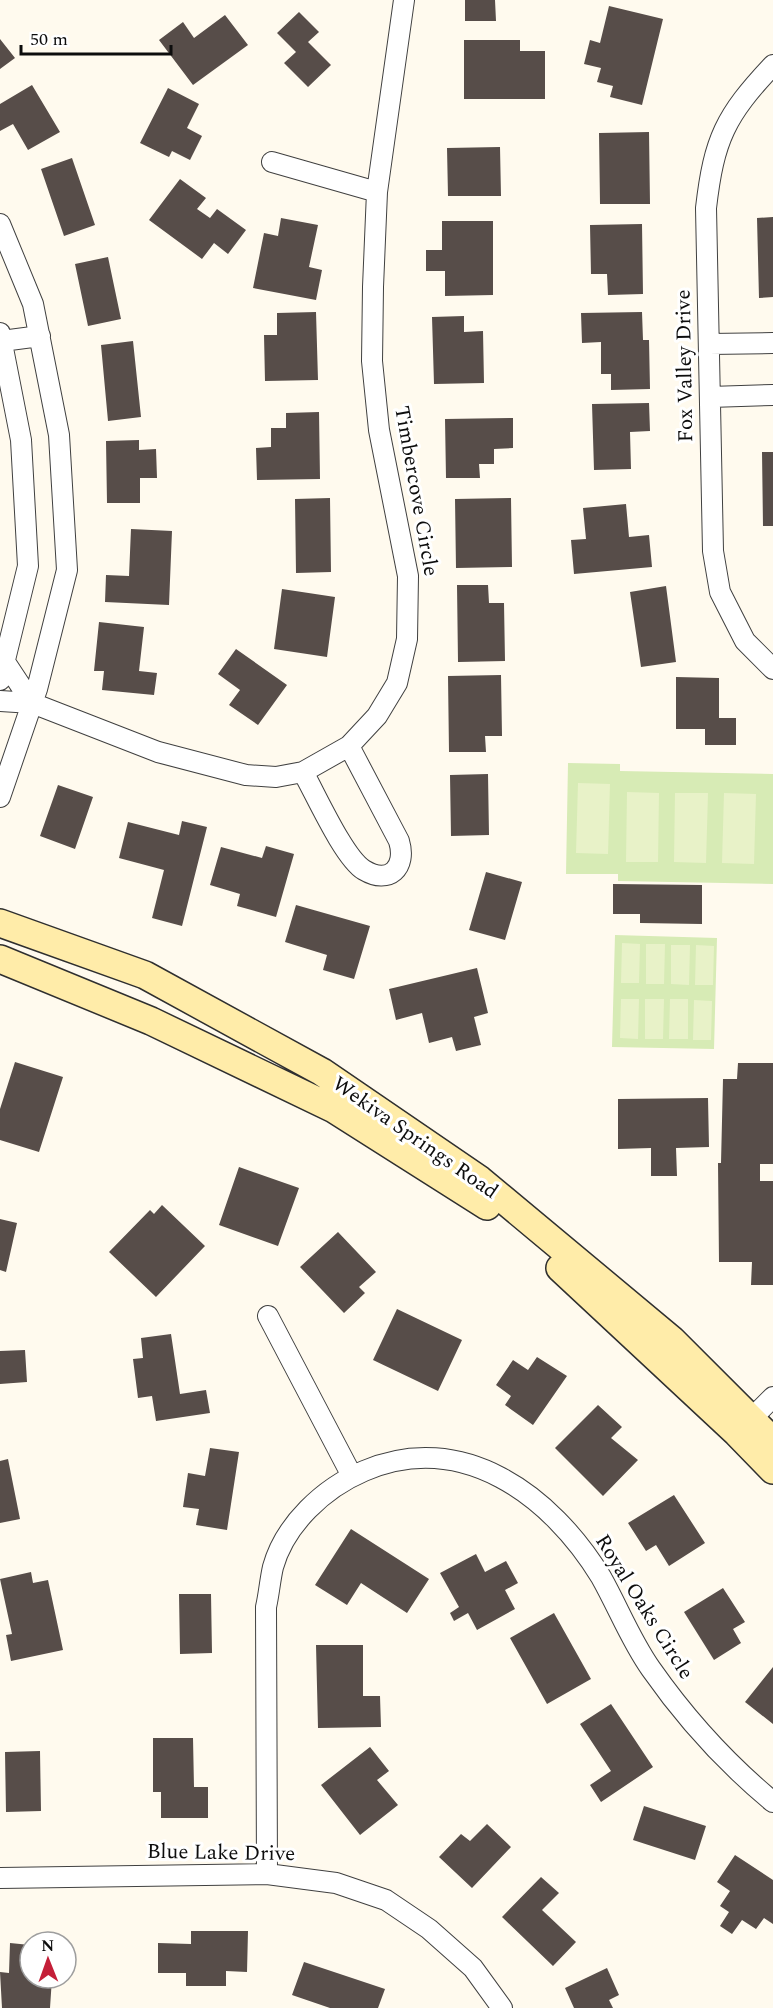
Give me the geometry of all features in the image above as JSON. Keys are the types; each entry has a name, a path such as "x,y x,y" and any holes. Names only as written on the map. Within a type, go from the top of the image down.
{"main road":[{"name":"Wekiva Springs Road","path":"0,923 145,975 322,1072 480,1180 672,1340 745,1426 773,1470"},
{"name":"Wekiva Springs Road","path":"0,959 151,1021 334,1109 505,1217 745,1426 773,1441"}],"street":[{"name":"Timbercove Circle","path":"0,701 32,703 158,752 246,775 276,777 303,772 350,746 377,716 397,683 407,639 408,576 379,430 372,361 377,192 404,0"},
{"name":"Fox Valley Drive","path":"773,64 749,90 720,133 711,163 706,208 713,551 720,592 745,641 773,669"},
{"path":"272,162 377,192"},
{"path":"0,224 33,304 59,435 67,570 32,703 0,797"},
{"path":"32,703 2,668 28,566 21,440 1,337 39,336"},
{"path":"709,344 773,344"},
{"path":"710,397 773,395"},
{"path":"303,772 347,853 363,870 377,875 390,873 400,866 403,855 399,841 350,746"},
{"path":"268,1316 352,1476"},
{"path":"745,1426 773,1397"},
{"name":"Royal Oaks Circle","path":"267,1874 266,1607 274,1566 290,1533 315,1501 352,1476 387,1461 416,1456 458,1462 511,1481 554,1514 600,1576 649,1666 690,1722 742,1777 773,1802"},
{"name":"Blue Lake Drive","path":"0,1878 267,1874 336,1883 386,1900 429,1929 473,1968 502,2008"}],"green space":[{"path":"568,763 620,764 620,771 773,774 773,884 618,881 618,874 566,874"},
{"path":"578,783 610,784 608,854 576,853"},
{"path":"627,792 659,793 658,862 626,862"},
{"path":"675,793 708,793 706,863 674,862"},
{"path":"724,793 756,794 754,864 722,863"},
{"path":"615,935 717,938 714,1049 612,1047"},
{"path":"622,943 640,944 639,983 621,983"},
{"path":"646,944 665,944 664,984 646,984"},
{"path":"671,945 690,945 689,985 671,984"},
{"path":"696,945 714,946 713,985 695,985"},
{"path":"621,999 639,999 638,1039 620,1038"},
{"path":"645,999 664,999 663,1039 645,1039"},
{"path":"670,999 688,999 688,1039 669,1039"},
{"path":"694,1000 712,1001 711,1040 693,1040"}],"building":[{"path":"465,0 495,0 496,21 465,21"},
{"path":"609,6 663,19 642,105 610,97 613,86 597,82 601,68 584,64 590,40 600,43"},
{"path":"299,12 319,32 308,42 331,65 308,87 284,63 296,52 277,33"},
{"path":"225,15 248,45 193,85 159,40 183,22 194,38"},
{"path":"0,39 15,58 0,69"},
{"path":"464,40 520,40 520,51 545,51 545,99 464,99"},
{"path":"32,85 60,132 28,150 13,124 0,131 0,104"},
{"path":"168,88 199,104 187,128 202,136 190,160 172,151 169,157 140,143"},
{"path":"649,132 650,204 600,204 599,133"},
{"path":"500,147 501,196 448,196 447,148"},
{"path":"72,158 95,225 64,236 41,169"},
{"path":"180,179 206,198 197,209 210,218 217,209 246,230 228,254 214,243 202,259 149,220"},
{"path":"773,217 773,297 759,298 757,218"},
{"path":"281,218 318,225 309,267 322,270 316,300 253,288 264,233 278,236"},
{"path":"442,221 493,221 493,295 445,296 445,271 426,271 426,250 442,250"},
{"path":"642,224 643,294 608,295 607,274 591,274 590,225"},
{"path":"108,257 121,319 88,326 75,264"},
{"path":"316,312 318,380 265,381 264,335 277,335 277,313"},
{"path":"642,312 643,340 649,340 650,389 611,390 611,374 601,374 601,342 582,343 581,313"},
{"path":"464,316 464,332 483,331 484,383 434,384 432,317"},
{"path":"133,341 141,417 108,421 101,345"},
{"path":"649,403 650,431 630,432 631,469 594,470 592,404"},
{"path":"319,412 320,479 257,480 256,448 271,447 271,428 286,428 286,413"},
{"path":"513,418 513,448 494,449 494,464 479,464 480,478 446,478 445,419"},
{"path":"139,440 139,450 156,449 157,478 140,478 140,503 107,503 106,441"},
{"path":"762,452 773,452 773,526 763,526"},
{"path":"330,498 331,572 296,573 295,499"},
{"path":"511,498 512,567 456,568 455,499"},
{"path":"626,504 629,537 649,535 652,567 574,574 571,540 586,539 583,508"},
{"path":"131,529 172,531 169,605 105,602 106,575 129,576"},
{"path":"457,585 488,585 489,603 504,603 505,661 458,662"},
{"path":"666,586 676,662 641,667 630,592"},
{"path":"282,589 335,597 327,657 274,649"},
{"path":"99,622 144,627 139,671 157,673 154,695 102,690 104,671 94,671"},
{"path":"236,649 287,685 258,725 229,705 240,690 218,674"},
{"path":"501,675 502,736 485,736 486,752 449,752 448,676"},
{"path":"676,677 719,678 719,718 736,718 736,745 705,745 705,729 676,729"},
{"path":"488,774 489,835 451,836 450,775"},
{"path":"58,785 93,797 75,849 40,836"},
{"path":"182,821 207,827 182,926 152,918 164,870 119,858 128,822 179,835"},
{"path":"266,846 294,854 276,917 237,906 240,894 210,885 221,847 262,858"},
{"path":"486,872 522,882 505,940 469,930"},
{"path":"613,884 702,885 702,924 640,923 640,914 613,914"},
{"path":"296,905 370,926 354,979 323,970 327,955 285,942"},
{"path":"477,968 488,1013 474,1017 481,1045 456,1051 452,1037 429,1043 422,1013 396,1020 389,989"},
{"path":"15,1062 63,1077 39,1152 0,1140 0,1109"},
{"path":"738,1063 773,1063 773,1164 760,1164 760,1181 773,1181 773,1285 751,1285 752,1262 719,1262 718,1163 721,1163 723,1079 737,1079"},
{"path":"708,1098 709,1147 676,1148 677,1176 651,1176 651,1148 618,1149 618,1099"},
{"path":"239,1167 299,1188 278,1246 219,1225"},
{"path":"162,1205 205,1246 156,1297 109,1252 150,1210 154,1214"},
{"path":"0,1219 17,1223 6,1272 0,1270"},
{"path":"338,1232 376,1272 359,1287 365,1293 344,1313 300,1267"},
{"path":"397,1309 462,1340 438,1391 373,1360"},
{"path":"171,1334 180,1394 206,1390 210,1413 156,1421 152,1396 138,1398 133,1359 143,1358 141,1338"},
{"path":"25,1350 27,1382 0,1384 0,1351"},
{"path":"537,1357 567,1376 533,1425 505,1405 511,1396 496,1385 513,1360 528,1370"},
{"path":"598,1405 622,1427 611,1438 638,1460 603,1496 555,1448"},
{"path":"210,1448 239,1452 227,1530 196,1525 199,1509 183,1507 188,1473 205,1476"},
{"path":"8,1459 20,1519 0,1523 0,1461"},
{"path":"674,1495 705,1543 669,1566 656,1545 646,1551 628,1523"},
{"path":"351,1529 429,1579 407,1613 361,1583 347,1605 315,1585"},
{"path":"476,1554 485,1572 506,1561 518,1583 505,1590 515,1609 477,1630 468,1613 454,1621 450,1613 459,1607 440,1573"},
{"path":"31,1572 33,1583 48,1580 63,1650 11,1661 6,1635 12,1634 0,1579"},
{"path":"723,1588 745,1622 733,1629 741,1643 714,1660 684,1612"},
{"path":"179,1594 211,1594 212,1653 180,1654"},
{"path":"554,1613 591,1679 547,1704 510,1638"},
{"path":"316,1645 363,1645 363,1696 380,1696 381,1727 318,1728"},
{"path":"773,1667 773,1724 745,1702"},
{"path":"611,1704 653,1767 601,1802 590,1785 611,1771 580,1724"},
{"path":"153,1738 193,1738 194,1787 208,1787 208,1818 161,1818 161,1792 153,1792"},
{"path":"370,1747 389,1771 377,1780 398,1805 360,1835 321,1785"},
{"path":"40,1751 41,1811 6,1812 5,1752"},
{"path":"644,1806 706,1826 695,1860 633,1840"},
{"path":"487,1824 511,1847 472,1888 439,1857 461,1834 470,1841"},
{"path":"735,1855 773,1880 773,1924 764,1918 756,1929 742,1920 732,1934 720,1926 729,1912 720,1906 730,1891 717,1882"},
{"path":"541,1877 559,1893 542,1910 576,1942 553,1966 502,1917"},
{"path":"191,1931 248,1931 247,1972 226,1971 226,1986 186,1986 186,1973 158,1973 158,1943 191,1944"},
{"path":"10,1943 18,1944 18,1990 51,1990 50,2008 2,2008 0,1972 9,1973"},
{"path":"304,1962 385,1989 378,2008 330,2008 292,1995"},
{"path":"607,1968 619,1995 609,2000 613,2008 574,2008 565,1988"}]}
